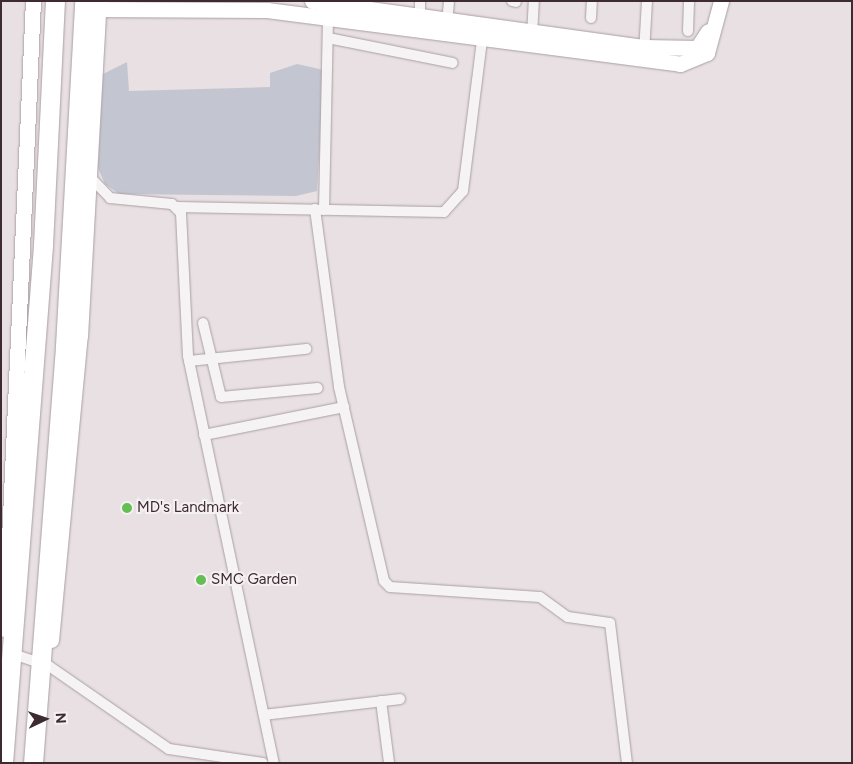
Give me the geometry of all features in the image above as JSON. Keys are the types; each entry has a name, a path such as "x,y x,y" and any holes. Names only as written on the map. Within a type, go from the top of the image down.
{"highway":[{"path":"3,763 16,520 55,1"},
{"path":"33,763 45,664 53,506 73,341 91,5"},
{"path":"53,506 66,487"}],"street":[{"path":"16,520 33,1"},
{"path":"312,1 328,10 531,40 644,54 690,63 707,54 721,1"},
{"path":"420,1 420,17"},
{"path":"447,28 449,1"},
{"path":"512,1 516,2"},
{"path":"531,40 534,1"},
{"path":"591,18 592,1"},
{"path":"644,54 647,1"},
{"path":"688,31 689,1"},
{"path":"644,54 700,46 712,1"},
{"path":"91,5 267,10 328,10 366,5 420,17 482,40 531,40"},
{"path":"328,10 320,210 344,408 386,585 540,598 568,618 610,623 627,763"},
{"path":"328,38 453,63"},
{"path":"91,178 110,198 177,207 428,214 455,205 463,191 482,40"},
{"path":"42,763 45,664 66,487 73,341 91,178 85,131"},
{"path":"177,207 183,229 189,361 274,763"},
{"path":"203,323 217,391 226,400 318,388"},
{"path":"189,361 210,357 220,360 306,349"},
{"path":"192,375 212,371 220,360"},
{"path":"204,435 344,408"},
{"path":"1,680 8,653 45,664 169,749 263,763"},
{"path":"264,716 400,699"},
{"path":"380,701 389,763"}],"shaded area":[{"path":"127,62 129,91 270,87 270,73 297,64 324,70 317,191 296,196 119,194 105,184 98,168 103,74"}],"place":[{"name":"MD's Landmark","path":"127,508"},
{"name":"SMC Garden","path":"201,580"}]}
